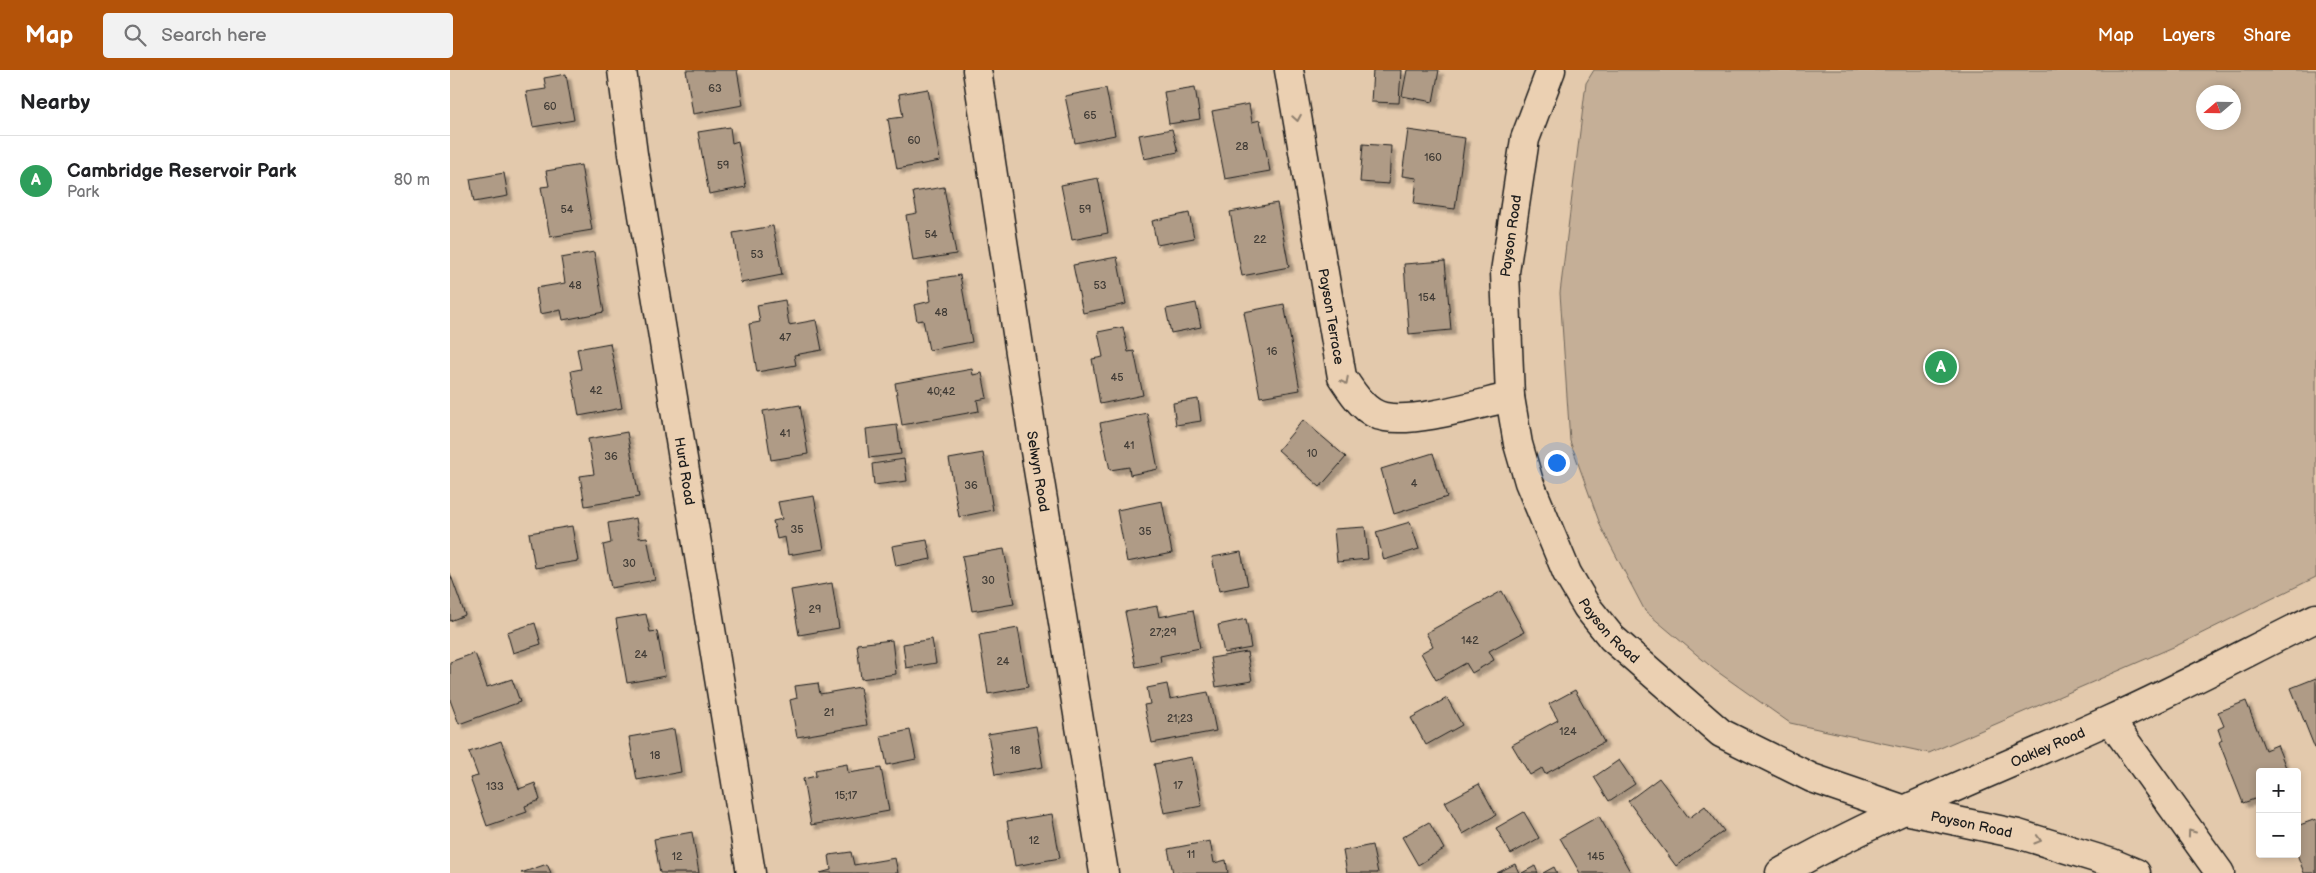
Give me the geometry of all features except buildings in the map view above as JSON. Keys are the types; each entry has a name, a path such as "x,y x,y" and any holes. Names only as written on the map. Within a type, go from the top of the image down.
{"street":[{"name":"Hurd Road","path":"622,70 633,154 751,873"},
{"name":"Selwyn Road","path":"977,70 1034,445 1104,873"},
{"name":"Payson Terrace","path":"1289,70 1342,377 1357,401 1384,417 1415,417 1510,396"},
{"name":"Payson Road","path":"1551,70 1525,139 1504,272 1510,396 1518,444 1529,482 1567,573 1588,607 1612,638 1721,733 1812,778 1905,810 2018,834 2112,863 2136,873"},
{"name":"Oakley Road","path":"1780,873 1815,853 1975,777 2110,720 2316,618"},
{"path":"2110,720 2220,873"}],"shaded area":[{"path":"1594,70 2316,70 2316,577 2178,645 1929,753 1790,723 1715,670 1645,611 1601,527 1570,441 1560,293 1586,83"}],"place":[{"name":"Cambridge Reservoir Park","path":"1941,367"}]}
